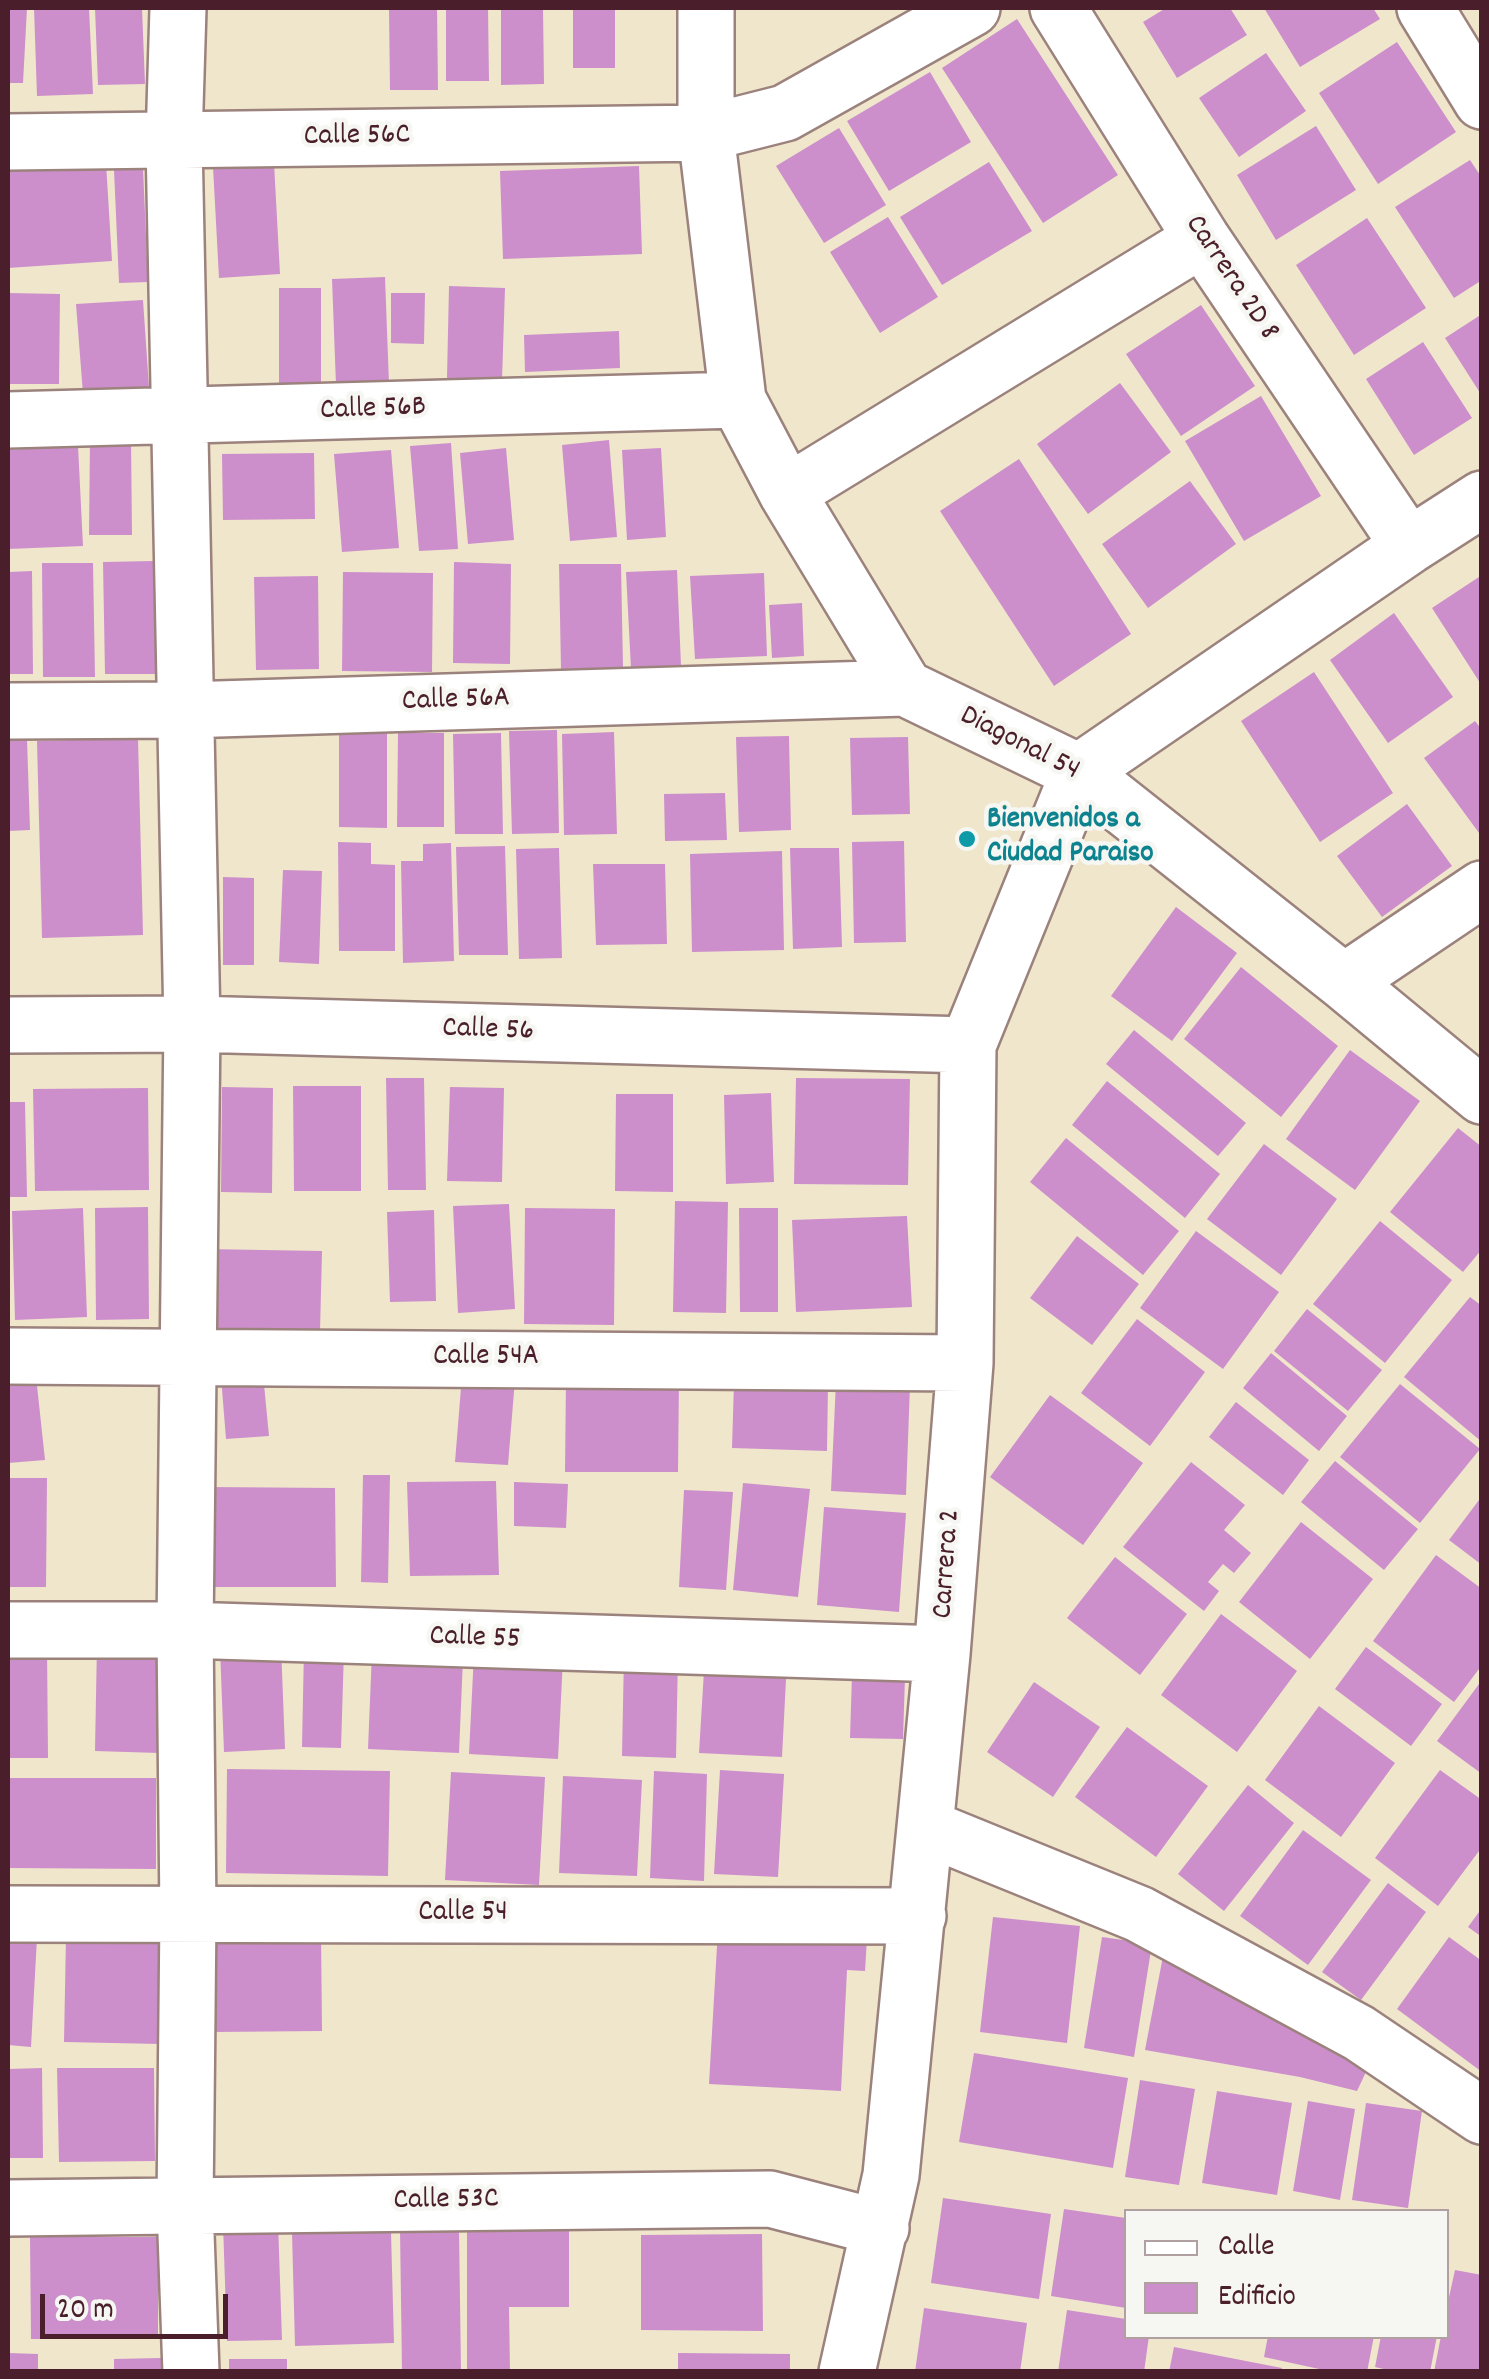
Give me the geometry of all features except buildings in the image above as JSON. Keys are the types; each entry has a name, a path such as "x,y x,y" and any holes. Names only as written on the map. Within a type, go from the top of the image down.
{"street":[{"path":"178,8 174,141 192,1024 185,1630 185,2206 191,2372"},
{"path":"706,8 706,133 738,400 787,493 904,688"},
{"name":"Calle 56C","path":"8,142 706,133 785,112 972,8"},
{"name":"Carrera 2D 8","path":"1058,8 1202,239 1409,546"},
{"path":"1425,8 1482,101"},
{"path":"787,493 1202,239"},
{"name":"Calle 56B","path":"8,420 738,400"},
{"path":"1079,772 1482,500"},
{"name":"Calle 56A","path":"8,711 185,710 904,688"},
{"name":"Diagonal 54","path":"904,688 1079,772 1482,1096"},
{"name":"Carrera 2","path":"847,2372 891,2175 942,1654 964,1363 968,1045 1079,772"},
{"path":"1344,982 1482,889"},
{"name":"Calle 56","path":"8,1025 192,1024 968,1045"},
{"name":"Calle 54A","path":"8,1356 964,1363"},
{"name":"Calle 55","path":"8,1630 185,1630 942,1654"},
{"path":"925,1826 1140,1914 1358,2033 1482,2116"},
{"name":"Calle 54","path":"8,1914 918,1916"},
{"name":"Calle 53C","path":"8,2208 770,2198 881,2228"}],"place":[{"name":"Bienvenidos a Ciudad Paraiso","path":"967,839"}]}
